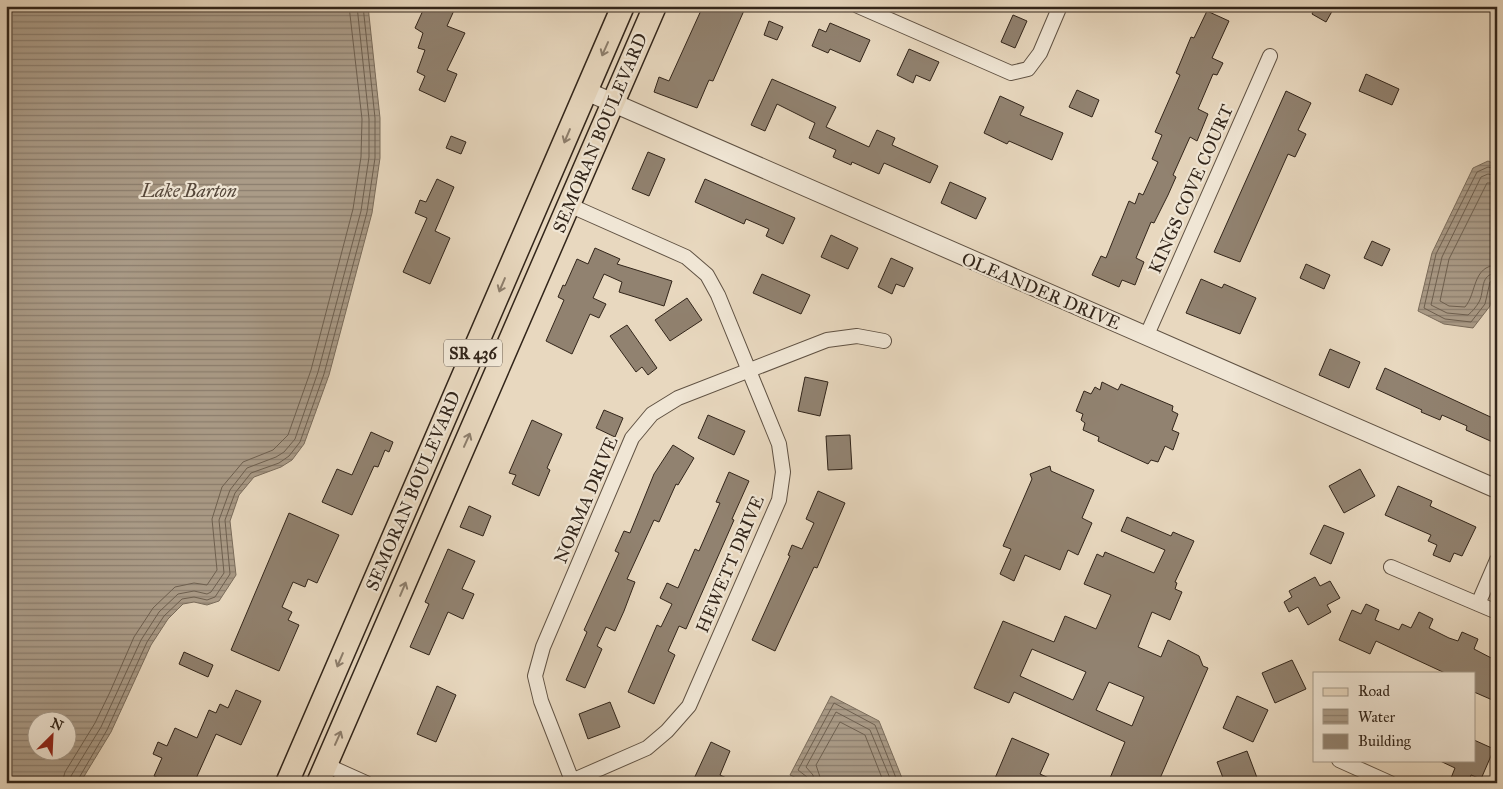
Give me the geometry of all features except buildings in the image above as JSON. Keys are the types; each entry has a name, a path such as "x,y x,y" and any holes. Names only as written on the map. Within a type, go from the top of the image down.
{"main road":[{"name":"SEMORAN BOULEVARD","path":"287,783 623,6"},
{"name":"SEMORAN BOULEVARD","path":"322,774 654,6"},
{"path":"316,715 312,741 322,774"},
{"path":"299,755 309,763 311,783"}],"street":[{"path":"858,6 1011,73 1028,69 1040,52 1060,6"},
{"name":"KINGS COVE COURT","path":"1146,337 1270,56"},
{"name":"OLEANDER DRIVE","path":"586,91 1497,489"},
{"name":"HEWETT DRIVE","path":"569,205 686,257 707,275 718,295 778,444 783,472 780,500 689,706 667,731 647,748 570,782"},
{"name":"NORMA DRIVE","path":"570,782 541,701 535,676 543,647 632,438 652,414 678,398 747,370 827,340 857,336 884,342"},
{"path":"1478,604 1497,560"},
{"path":"1391,567 1497,612"},
{"path":"1343,762 1390,783"},
{"path":"322,774 366,783"}],"water":[{"name":"Lake Barton","path":"6,6 368,6 380,118 380,158 372,213 329,375 304,444 292,460 281,467 254,477 239,495 230,521 236,575 219,601 207,605 194,602 183,604 168,619 151,645 111,732 80,783 6,783"},
{"path":"1488,161 1497,165 1497,273 1490,306 1473,328 1444,324 1418,311 1432,253 1473,168"},
{"path":"831,696 879,721 904,783 808,783 790,775"}]}
